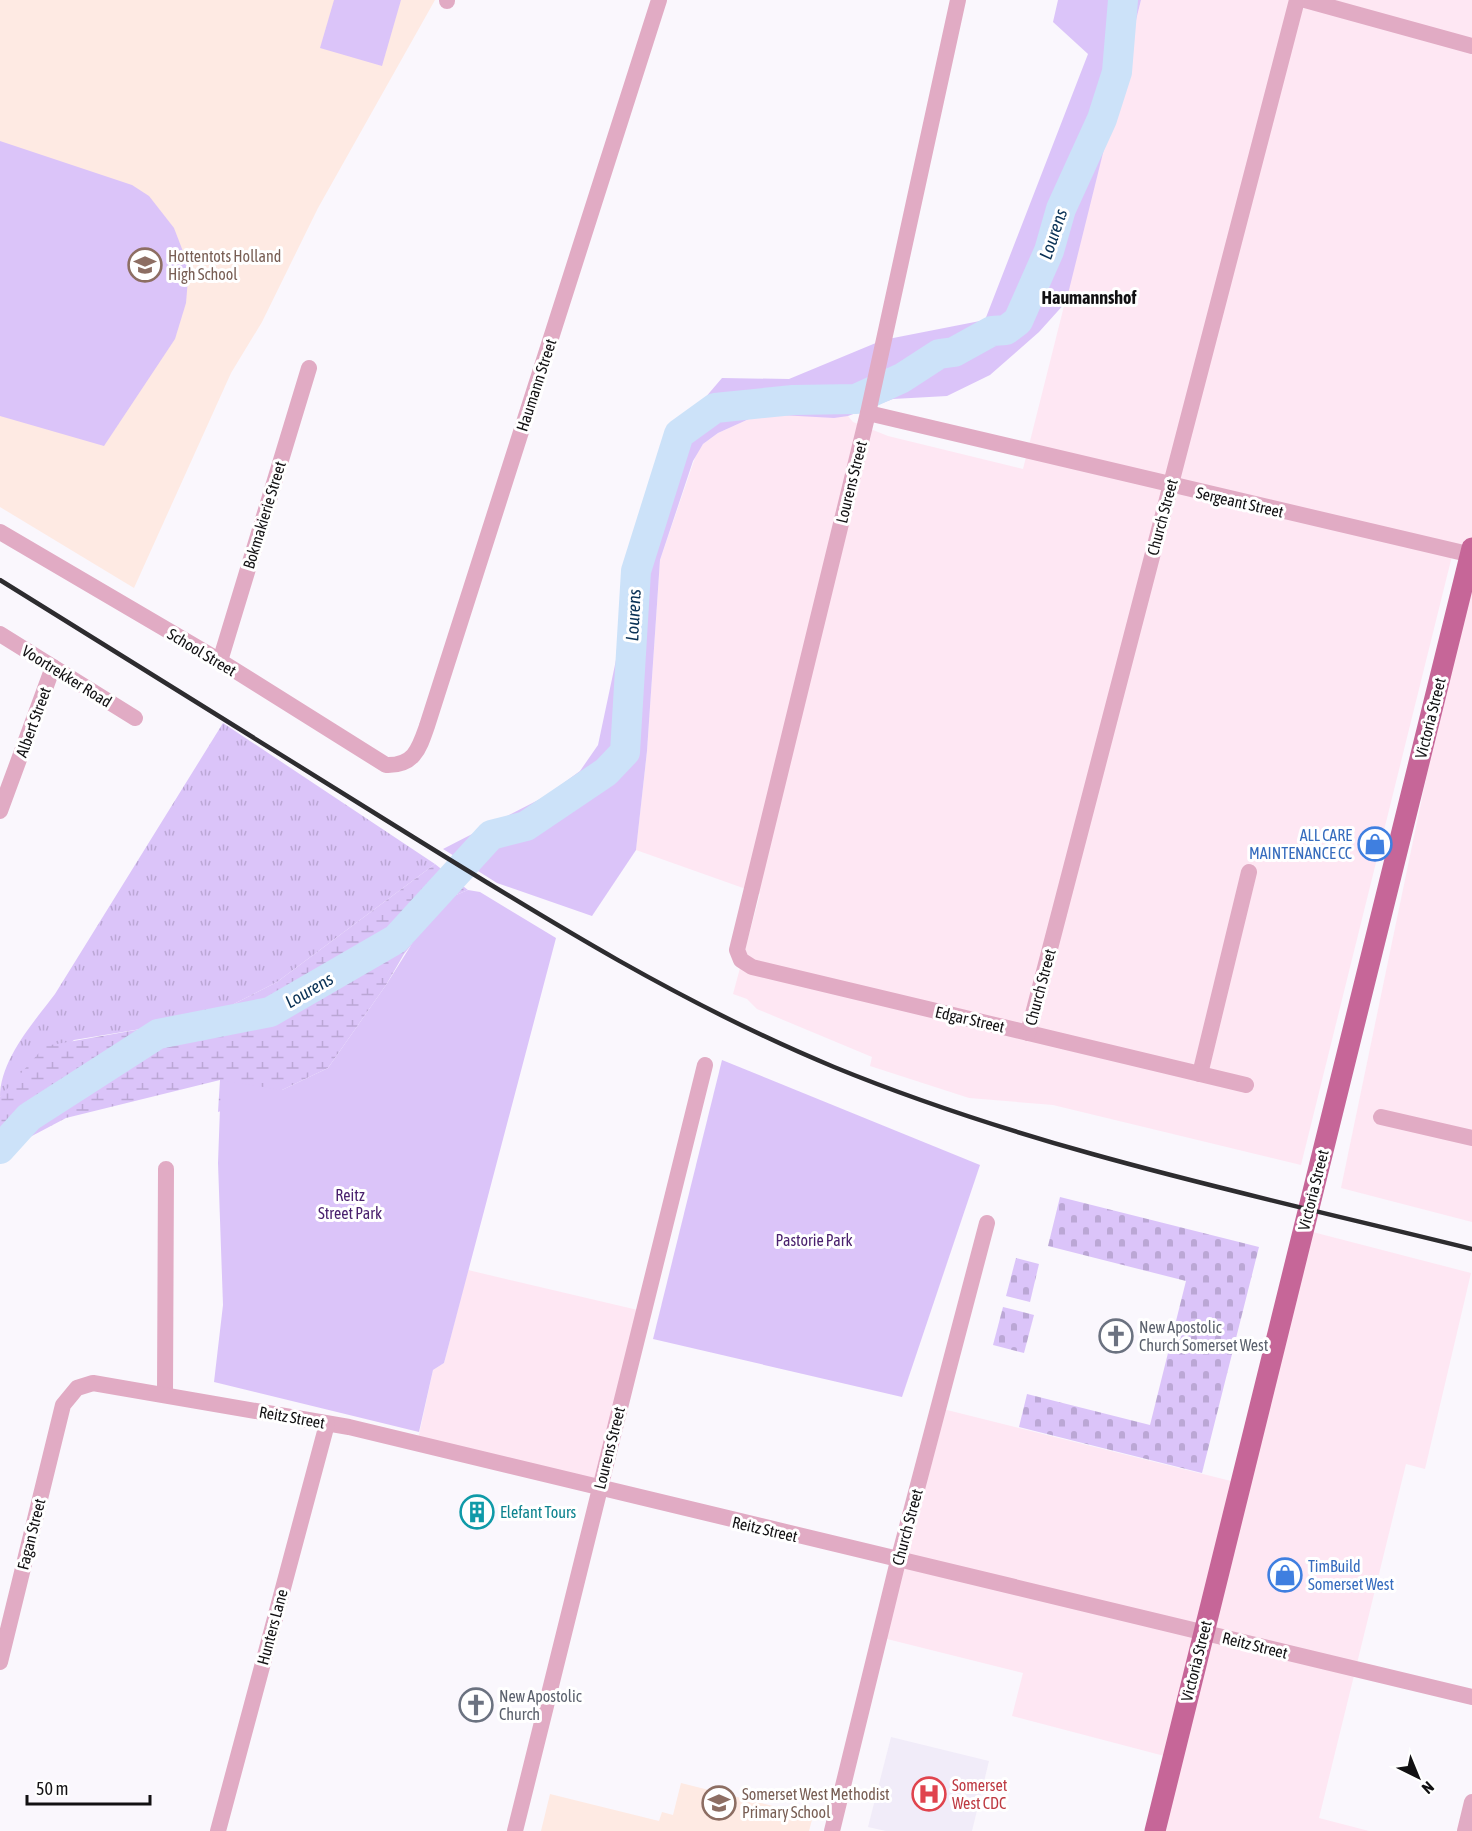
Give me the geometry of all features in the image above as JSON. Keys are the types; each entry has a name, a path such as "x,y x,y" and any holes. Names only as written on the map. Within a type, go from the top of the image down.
{"main road":[{"name":"Victoria Street","path":"1155,1831 1471,552"}],"street":[{"name":"Haumann Street","path":"404,764 416,755 420,747 659,0"},
{"name":"Lourens Street","path":"741,960 736,944 870,406 958,0"},
{"name":"Church Street","path":"1028,1033 1297,0"},
{"path":"1305,0 1472,46"},
{"name":"Bokmakierie Street","path":"220,661 309,368"},
{"name":"Sergeant Street","path":"870,406 1170,486 1471,552"},
{"name":"School Street","path":"0,532 220,661 378,761 386,765 404,764"},
{"name":"Voortrekker Road","path":"0,634 135,718"},
{"name":"Albert Street","path":"0,811 53,667"},
{"path":"1200,1074 1249,872"},
{"name":"Edgar Street","path":"741,960 752,967 1246,1085"},
{"name":"Lourens Street","path":"515,1831 705,1065"},
{"path":"1381,1117 1472,1138"},
{"path":"165,1394 166,1169"},
{"name":"Church Street","path":"832,1831 898,1561 987,1223"},
{"name":"Reitz Street","path":"63,1405 77,1388 93,1383 327,1424 1472,1697"},
{"name":"Fagan Street","path":"0,1662 63,1405"},
{"name":"Hunters Lane","path":"218,1831 327,1424"},
{"path":"1465,1831 1472,1802"}],"shaded area":[{"name":"Hottentots Holland High School","path":"0,0 435,0 318,208 262,322 231,373 134,588 0,507"},
{"path":"1141,0 1472,0 1472,556 1453,552 1301,1165 1053,1105 969,1098 870,1066 872,1057 757,1009 747,999 733,994 760,894 636,850 647,751 660,560 697,452 703,444 718,433 760,414 848,416 853,422 888,436 1023,469"},
{"path":"1472,557 1472,1222 1341,1188"},
{"path":"1305,1230 1471,1273 1425,1469 1406,1464 1319,1818 1369,1831 1154,1831 1172,1758 1012,1716 1023,1673 879,1637 939,1408 1239,1483"},
{"path":"468,1270 642,1311 599,1489 417,1444 433,1370 444,1363"},
{"name":"Somerset West CDC","path":"891,1737 989,1761 972,1831 886,1831 868,1827"},
{"name":"Somerset West Methodist Primary School","path":"681,1783 813,1816 809,1831 541,1831 550,1794 659,1821 662,1812 673,1815"}],"green space":[{"path":"334,0 401,0 382,66 320,48"},
{"path":"1058,0 1141,0 1066,302 1039,332 990,375 947,396 893,399 848,416 834,418 760,414 718,433 703,444 693,461 660,560 647,751 636,850 592,916 497,883 443,849 546,796 580,771 598,745 616,660 622,590 630,555 669,440 722,378 789,379 883,340 985,320 1088,54 1053,22"},
{"path":"0,141 132,185 149,196 174,228 189,267 186,303 175,339 104,446 0,416"},
{"path":"223,723 435,864 277,982 218,1012 159,1026 74,1040 0,1097 1,1083 19,1043 55,994"},
{"path":"435,864 468,890 449,898 404,954 386,985 328,1068 282,1090 218,1112 220,1080 66,1118 30,1137 0,1163 0,1097 45,1046 159,1026 218,1012 277,982"},
{"name":"Reitz Street Park","path":"468,890 480,892 556,938 444,1363 433,1370 419,1432 214,1382 223,1305 218,1163 221,1080 282,1090 328,1068 386,985 425,923 449,898"},
{"name":"Pastorie Park","path":"722,1060 980,1165 902,1397 653,1339"},
{"path":"1060,1197 1259,1247 1202,1473 1019,1427 1027,1394 1150,1425 1186,1281 1048,1246"},
{"path":"1016,1258 1039,1264 1030,1302 1006,1296"},
{"path":"1003,1307 1034,1315 1024,1353 993,1345"}],"waterway":[{"name":"Lourens","path":"0,1149 29,1117 158,1034 270,1012 396,939 491,835 526,826 606,772 625,752 636,571 679,434 715,408 793,400 856,399 902,378 939,354 954,352 992,331 1006,330 1018,321 1049,251 1061,209 1102,119 1117,72 1123,0"}],"railway":[{"path":"0,580 503,893 665,986 777,1042 911,1097 1070,1148 1150,1170 1472,1249"}],"place":[{"name":"Hottentots Holland High School","path":"145,265"},
{"name":"ALL CARE MAINTENANCE CC","path":"1375,844"},
{"name":"New Apostolic Church Somerset West","path":"1116,1336"},
{"name":"Elefant Tours","path":"477,1512"},
{"name":"TimBuild Somerset West","path":"1285,1575"},
{"name":"New Apostolic Church","path":"476,1705"},
{"name":"Somerset West CDC","path":"929,1794"},
{"name":"Somerset West Methodist Primary School","path":"719,1803"}],"district":[{"name":"Haumannshof","path":"1089,297"}]}
